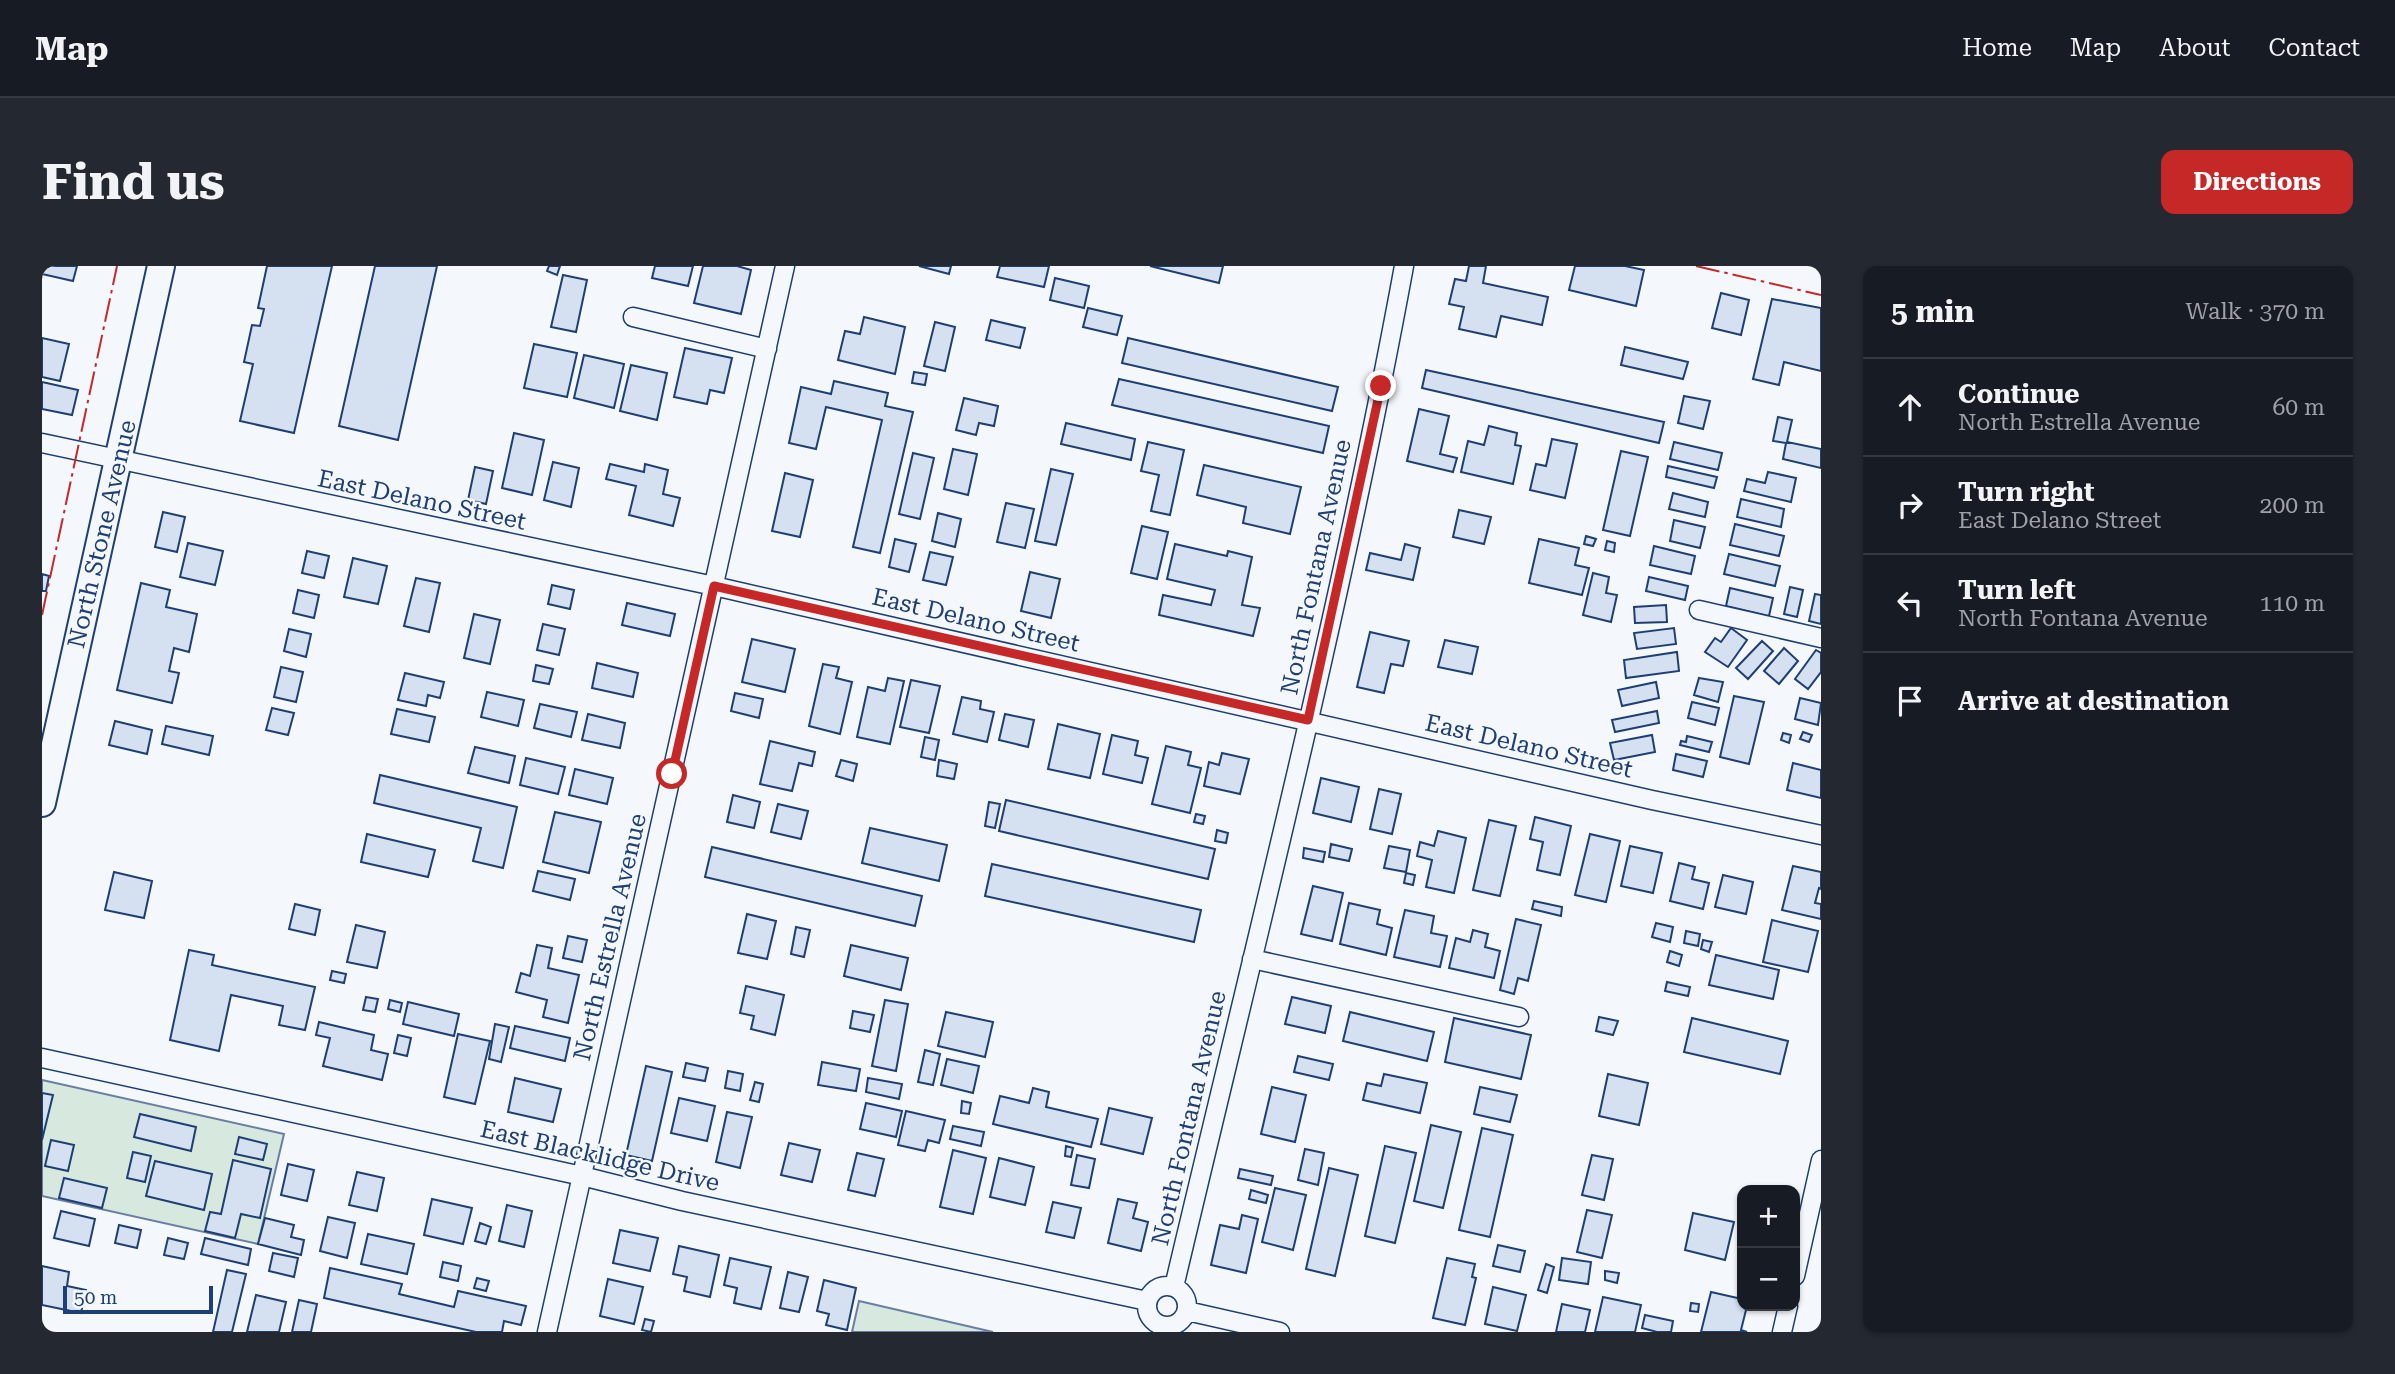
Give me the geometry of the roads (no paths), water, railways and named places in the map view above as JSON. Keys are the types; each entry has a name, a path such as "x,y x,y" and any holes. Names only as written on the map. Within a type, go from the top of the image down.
{"main road":[{"name":"North Stone Avenue","path":"42,803 161,266"}],"street":[{"name":"North Estrella Avenue","path":"547,1332 785,266"},
{"name":"North Fontana Avenue","path":"1174,1287 1308,720 1384,375 1404,266"},
{"path":"633,317 766,349"},
{"name":"East Delano Street","path":"42,443 714,586 1652,800 1821,835"},
{"path":"1699,610 1821,638"},
{"path":"1251,959 1519,1017"},
{"name":"East Blacklidge Drive","path":"42,1058 582,1176 682,1201 1147,1301"},
{"path":"1800,1254 1821,1160"},
{"path":"1162,1286 1174,1287 1181,1290 1187,1299 1187,1311 1179,1323 1161,1329 1148,1313 1147,1301 1155,1289 1162,1286"},
{"path":"1187,1311 1280,1332"},
{"path":"1782,1332 1787,1311"}]}
